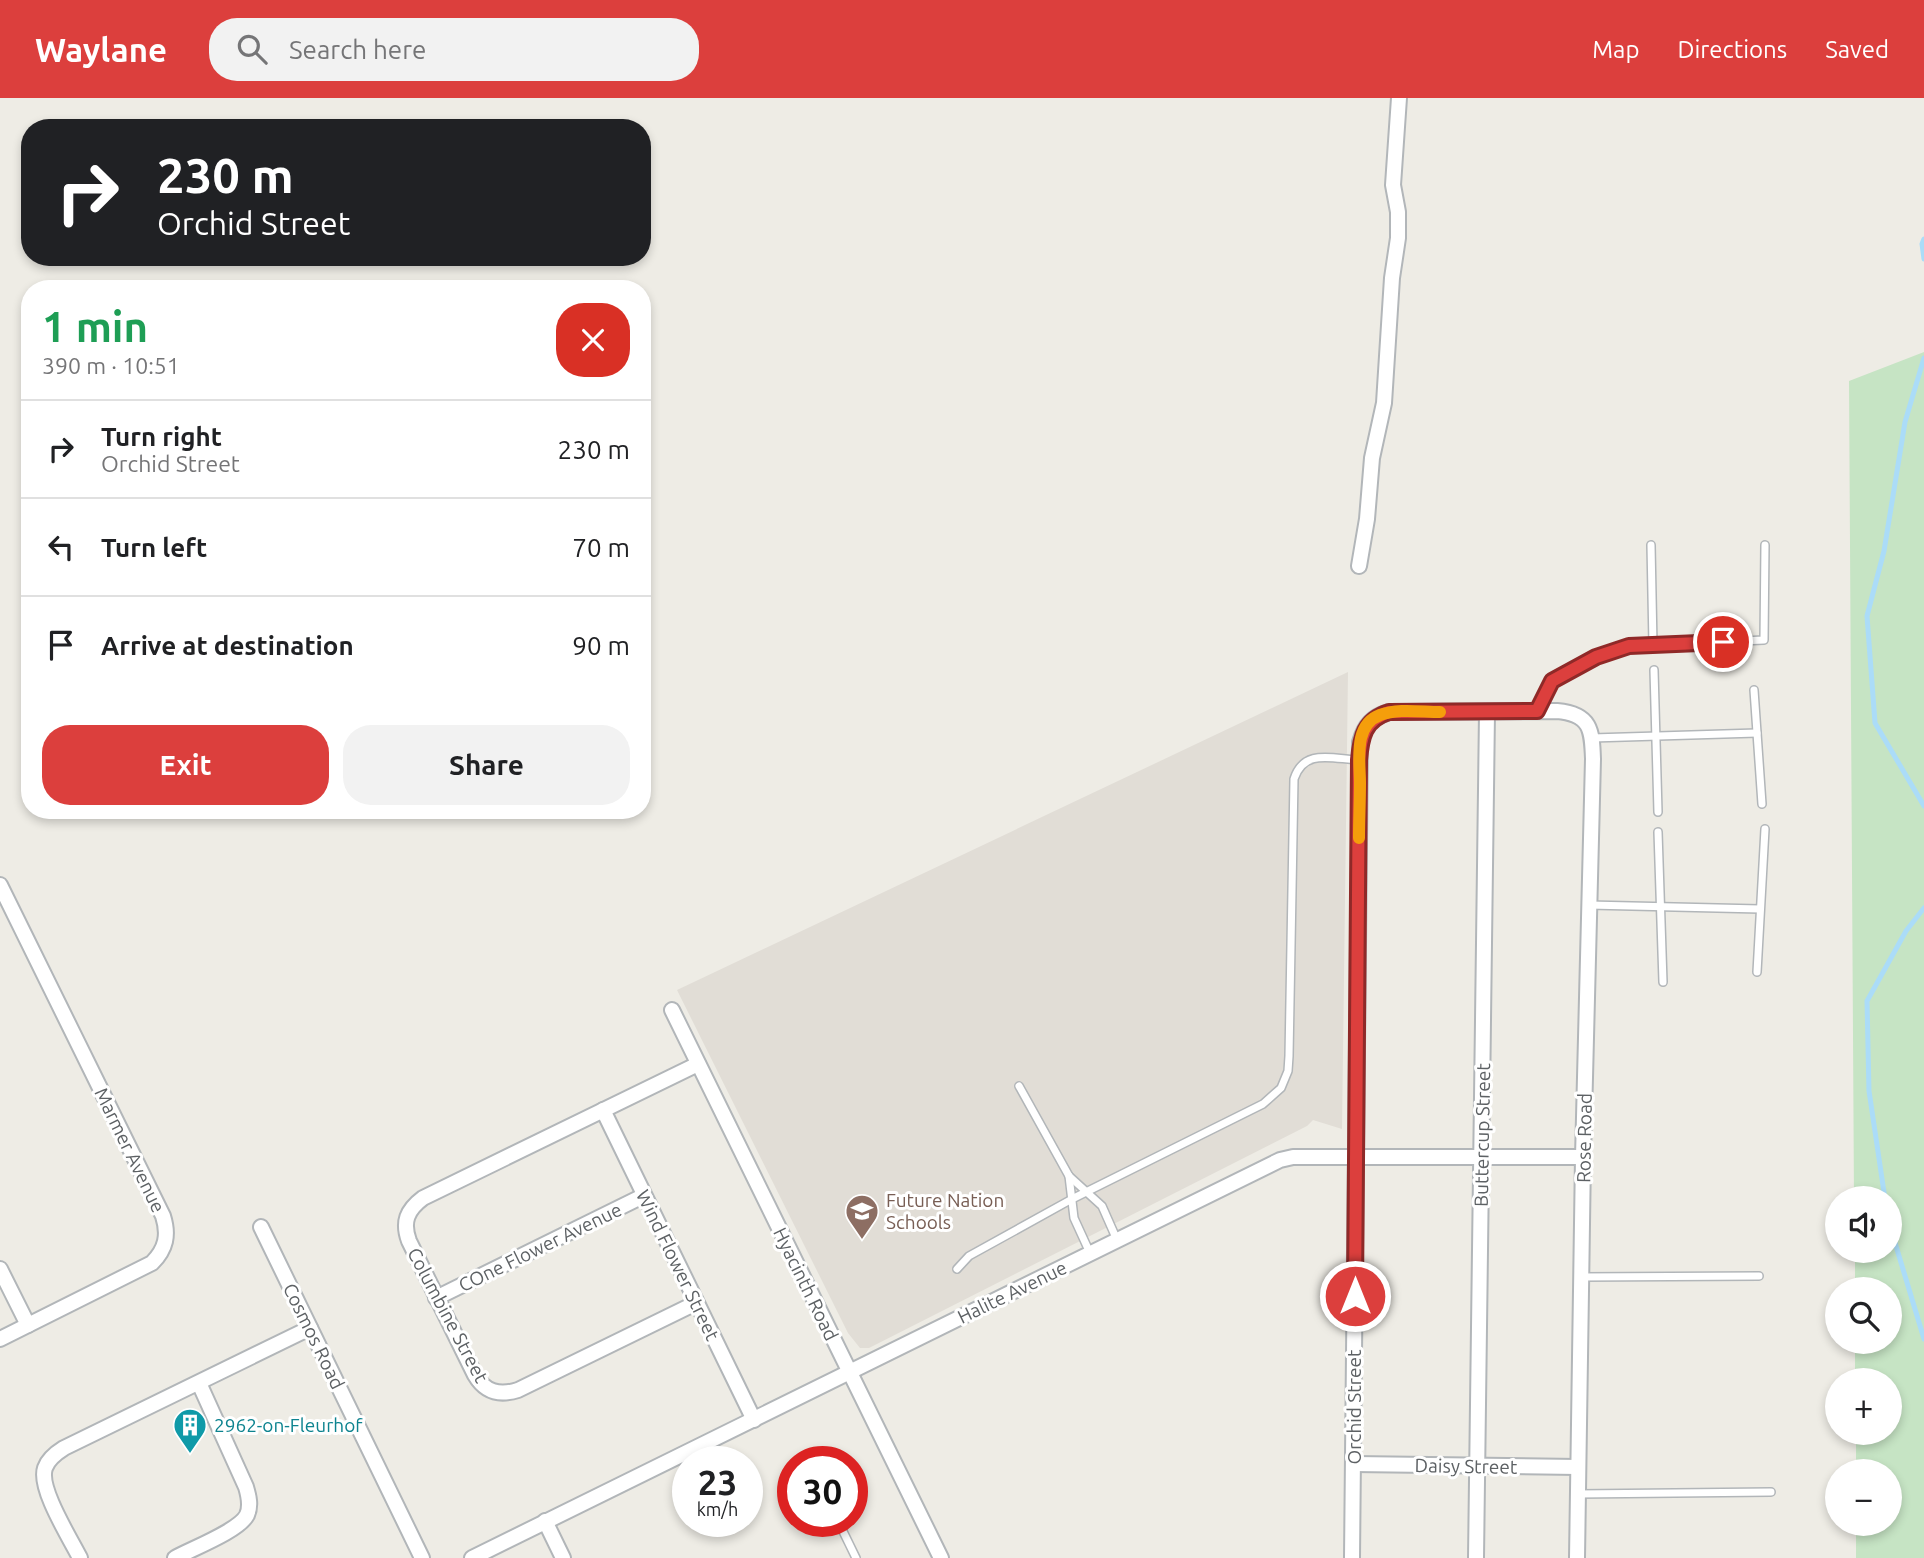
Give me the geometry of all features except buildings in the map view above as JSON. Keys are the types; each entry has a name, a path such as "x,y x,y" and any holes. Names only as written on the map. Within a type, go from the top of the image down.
{"street":[{"path":"1359,566 1373,458 1384,403 1392,278 1398,238 1398,212 1393,185 1399,98"},
{"name":"Orchid Street","path":"1352,1558 1359,760 1363,732 1374,718 1381,714 1400,711 1564,712 1585,720"},
{"name":"Buttercup Street","path":"1476,1558 1487,713"},
{"name":"Rose Road","path":"1577,1558 1592,738 1585,720"},
{"name":"Marmer Avenue","path":"0,885 167,1227 161,1254 152,1263 0,1339"},
{"name":"Hyacinth Road","path":"671,1010 941,1558"},
{"name":"Columbine Street","path":"696,1303 518,1390 501,1393 486,1389 480,1384 436,1298 406,1232 405,1222 410,1208 423,1198 698,1064"},
{"name":"Wind Flower Street","path":"603,1110 754,1420"},
{"name":"Halite Avenue","path":"472,1558 1280,1160 1293,1157 1356,1156 1583,1157"},
{"name":"COne Flower Avenue","path":"436,1298 643,1196"},
{"name":"Cosmos Road","path":"261,1227 422,1558"},
{"path":"0,1269 28,1325"},
{"path":"80,1558 46,1490 44,1474 48,1462 64,1448 310,1328"},
{"path":"175,1558 237,1525 248,1514 250,1506 246,1487 199,1383"},
{"name":"Daisy Street","path":"1354,1464 1578,1468"},
{"path":"545,1521 563,1558"}],"lane":[{"path":"1651,545 1653,645"},
{"path":"1537,711 1546,689 1560,675 1596,657 1629,646 1764,640 1765,545"},
{"path":"1654,670 1658,812"},
{"path":"1754,690 1762,804"},
{"path":"1592,738 1757,733"},
{"path":"957,1269 969,1256 1072,1199 1263,1104 1281,1088 1288,1070 1289,1056 1294,779 1307,759 1359,760"},
{"path":"1757,972 1765,829"},
{"path":"1658,832 1663,982"},
{"path":"1589,905 1760,909"},
{"path":"1019,1086 1069,1176 1074,1218 1090,1253"},
{"path":"1069,1176 1102,1206 1117,1240"},
{"path":"1581,1277 1759,1276"},
{"path":"1578,1494 1771,1492"},
{"path":"846,1537 856,1558"}],"shaded area":[{"path":"1348,672 1342,1129 1313,1120 1307,1126 869,1348 860,1348 848,1333 677,990"}],"green space":[{"path":"1924,352 1924,1558 1856,1558 1856,1536 1902,1536 1902,1459 1856,1459 1856,1445 1902,1445 1902,1368 1855,1368 1855,1354 1902,1354 1902,1277 1855,1277 1855,1263 1902,1263 1902,1186 1854,1186 1849,381"}],"waterway":[{"path":"1924,239 1924,259"},
{"path":"1924,358 1905,422 1884,551 1867,616 1875,723 1924,806"},
{"path":"1883,1186 1869,1091 1867,1001 1906,931 1924,908"},
{"path":"1901,1263 1924,1339"}],"slow traffic":[{"path":"1359,838 1360,742 1367,725 1374,718 1389,712 1440,712"}],"place":[{"name":"Future Nation Schools","path":"862,1241"},
{"name":"2962-on-Fleurhof","path":"190,1455"}],"route":[{"path":"1355,1296 1359,760 1363,732 1374,718 1389,712 1537,711 1552,681 1596,657 1629,646 1723,642"}]}
